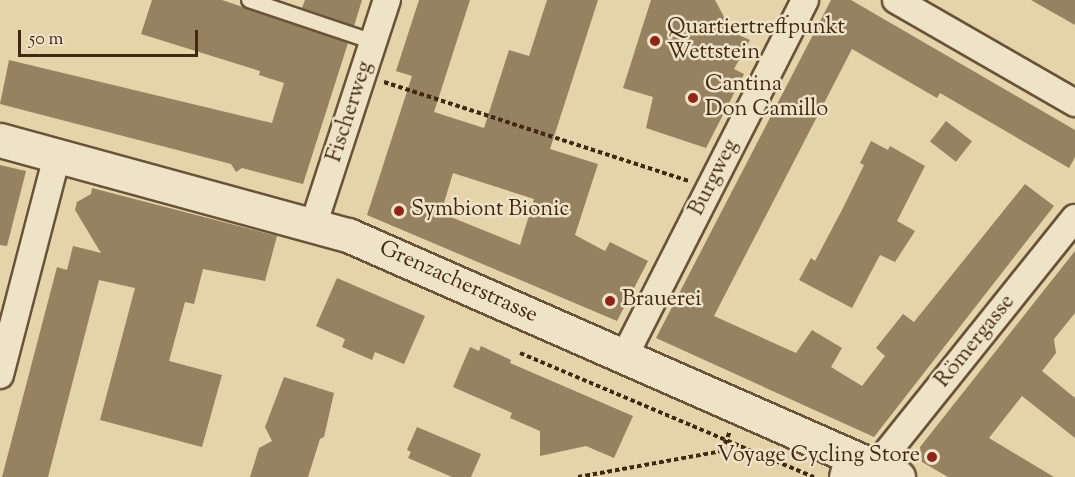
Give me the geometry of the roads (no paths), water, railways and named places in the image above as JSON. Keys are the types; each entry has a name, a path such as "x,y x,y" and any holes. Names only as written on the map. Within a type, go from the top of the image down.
{"main road":[{"name":"Grenzacherstrasse","path":"0,140 58,153 314,223 741,405 866,469"}],"street":[{"name":"Fischerweg","path":"314,223 387,0"},
{"name":"Burgweg","path":"624,357 805,0"},
{"path":"896,0 1075,103"},
{"path":"0,375 58,153"},
{"name":"Römergasse","path":"866,469 1075,218"}],"lane":[{"path":"249,0 374,42"}],"place":[{"name":"Quartiertreffpunkt Wettstein","path":"655,41"},
{"name":"Cantina Don Camillo","path":"693,98"},
{"name":"Symbiont Bionic","path":"399,211"},
{"name":"Brauerei","path":"610,301"},
{"name":"Voyage Cycling Store","path":"932,457"}]}
